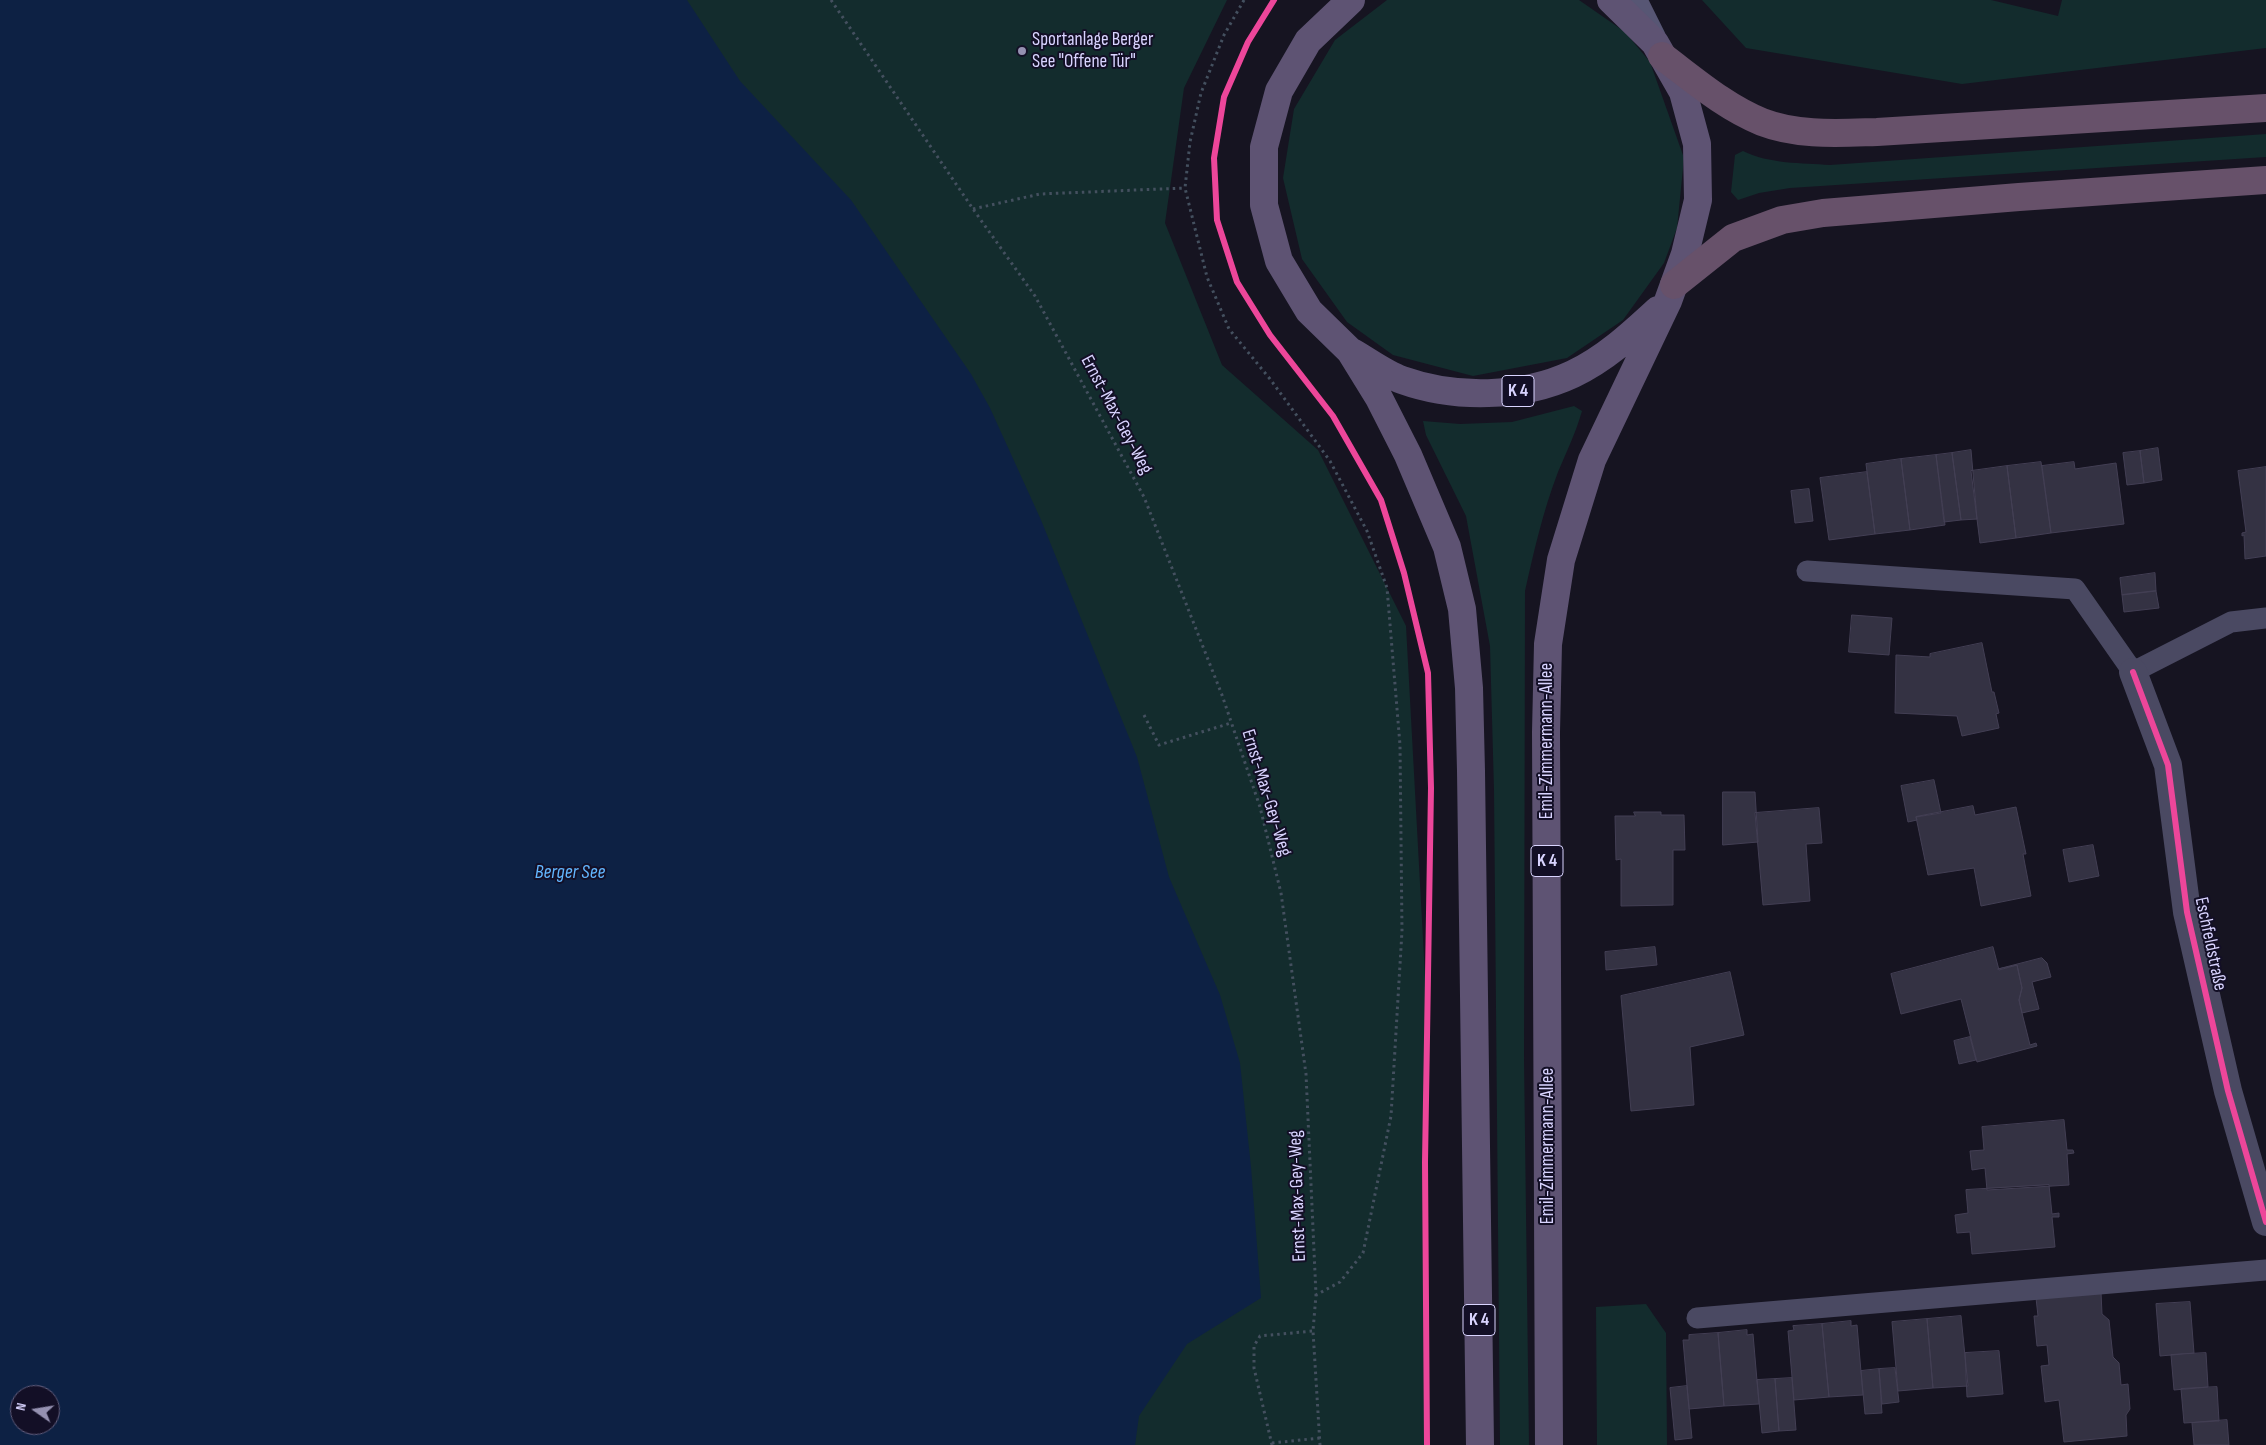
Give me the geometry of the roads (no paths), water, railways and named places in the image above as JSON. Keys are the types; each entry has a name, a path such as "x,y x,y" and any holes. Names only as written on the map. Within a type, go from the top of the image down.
{"highway":[{"path":"1659,50 1733,107 1763,122 1791,130 1824,133 1897,131 2266,108"},
{"path":"1671,293 1733,238 1782,220 1823,213 1980,200 2266,180"}],"main road":[{"name":"Emil-Zimmermann-Allee","path":"1330,0 1279,91 1264,147 1264,205 1279,261 1308,311 1350,351 1401,380 1458,394 1517,392 1573,374 1623,343 1671,293"},
{"name":"Emil-Zimmermann-Allee","path":"1308,41 1351,0"},
{"name":"Emil-Zimmermann-Allee","path":"1611,0 1659,50"},
{"name":"Emil-Zimmermann-Allee","path":"1550,1445 1546,752 1548,644 1561,560 1592,460 1671,293 1685,254 1698,200 1697,144 1683,92 1633,0"},
{"name":"Emil-Zimmermann-Allee","path":"1350,351 1379,398 1408,455 1447,547 1462,609 1469,688 1471,771 1480,1445"}],"street":[{"name":"Eschfeldstraße","path":"2133,672 2168,764 2187,912 2228,1091 2266,1222"}],"lane":[{"path":"1807,571 2075,589 2133,672 2231,622 2266,618"},
{"path":"1697,1318 2266,1270"}],"water":[{"name":"Berger See","path":"0,0 687,0 740,81 851,200 971,374 990,408 1041,520 1137,757 1169,877 1220,995 1240,1063 1251,1167 1261,1298 1187,1344 1139,1416 1135,1445 0,1445"}],"place":[{"name":"Sportanlage Berger See \"Offene Tür\"","path":"1022,51"}]}
